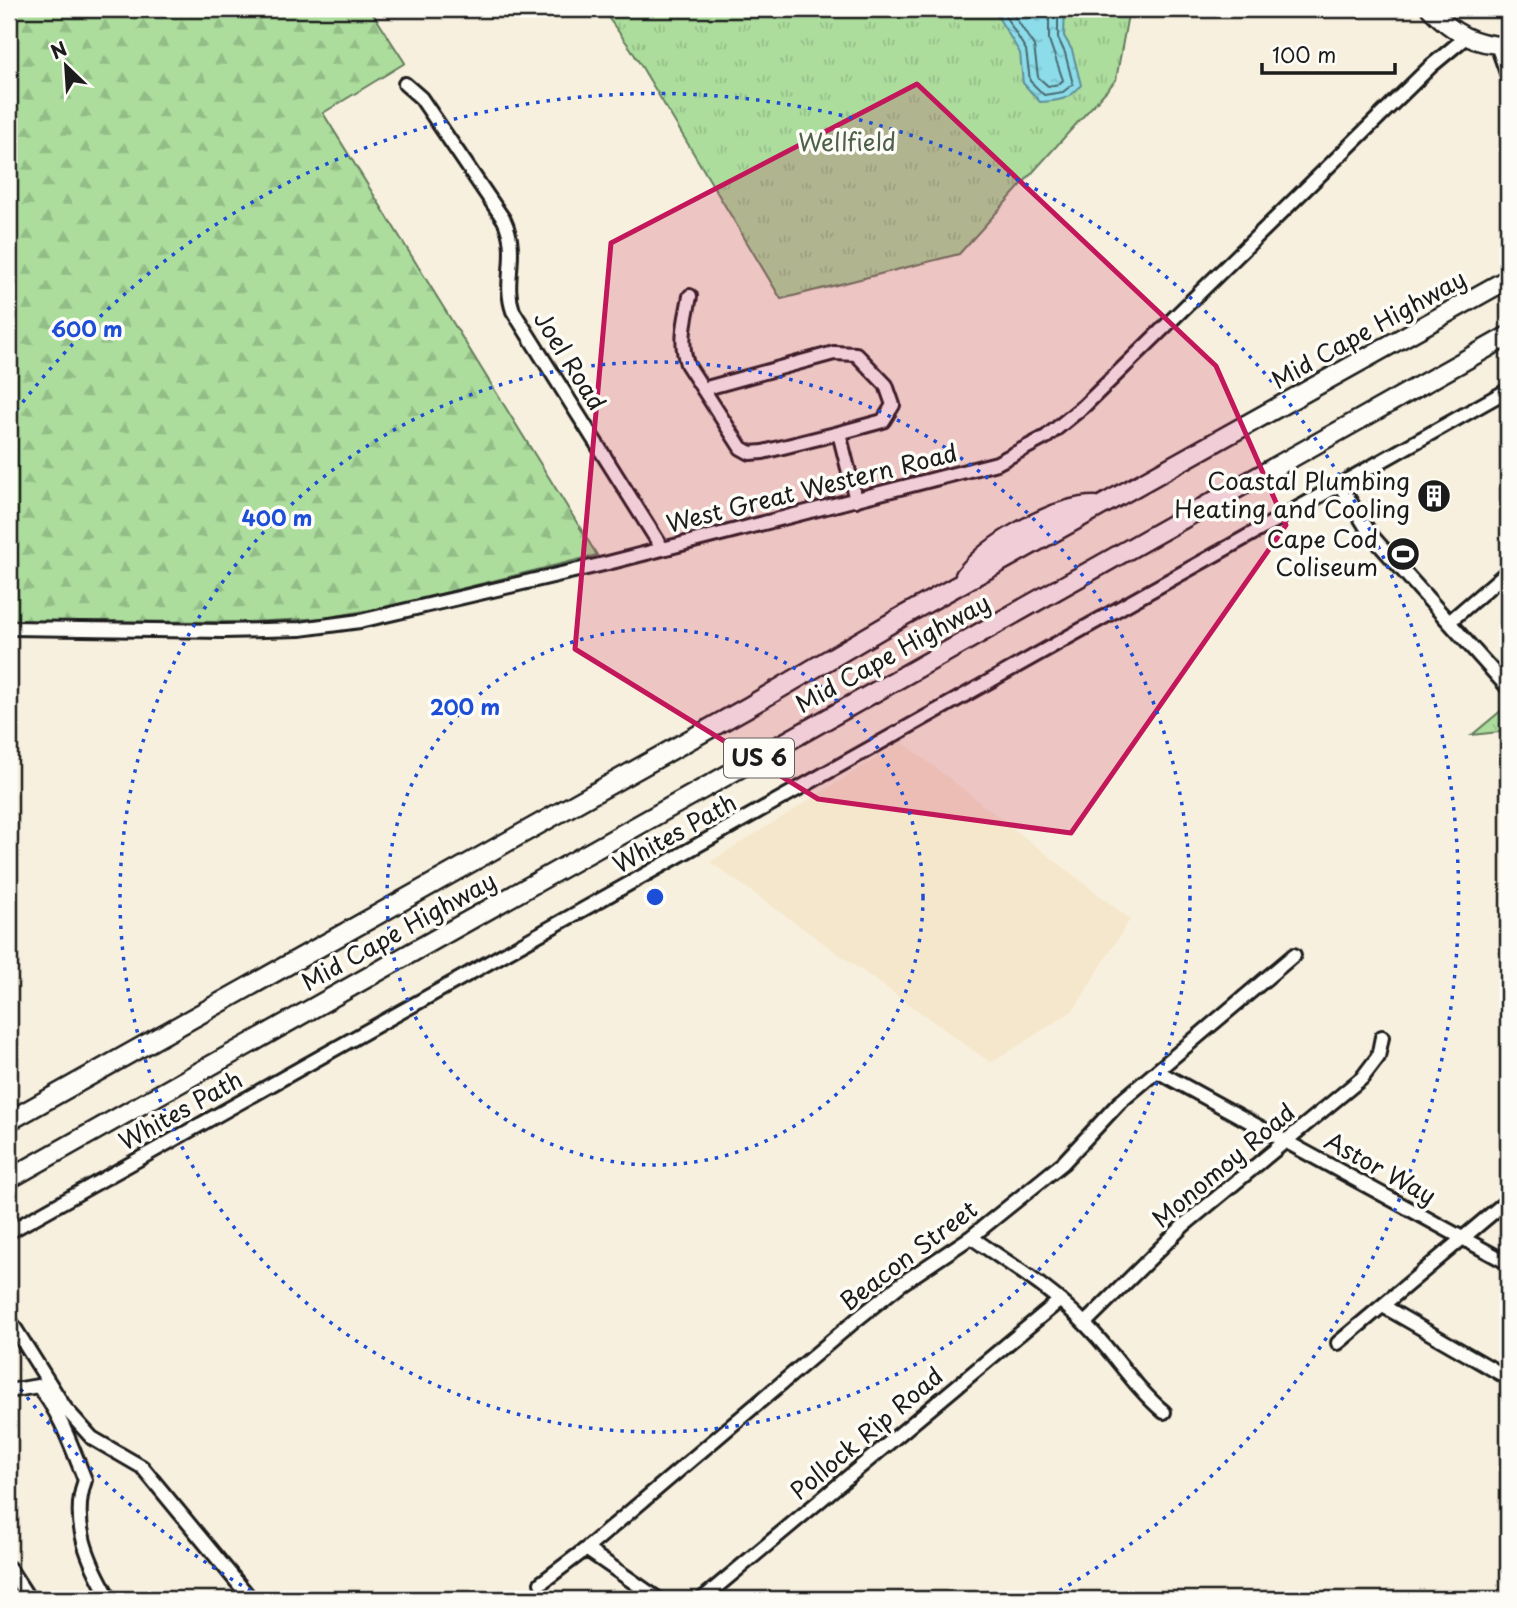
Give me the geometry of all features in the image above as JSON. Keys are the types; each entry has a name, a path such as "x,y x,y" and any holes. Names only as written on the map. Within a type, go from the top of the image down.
{"highway":[{"name":"Mid Cape Highway","path":"9,1121 760,701 958,585 980,559 1046,519 1074,507 1102,506 1508,279"},
{"name":"Mid Cape Highway","path":"9,1179 1508,336"}],"main road":[{"path":"1430,9 1465,37 1503,45"}],"street":[{"name":"West Great Western Road","path":"9,628 224,631 312,628 399,613 997,463 1028,449 1058,429 1102,390 1431,66 1465,37"},
{"path":"1503,45 1508,76"},
{"name":"Joel Road","path":"405,84 421,98 504,220 512,241 509,300 513,311 662,548"},
{"path":"690,296 682,339 683,352 703,389 745,451 763,452 883,421 894,405 886,385 856,354 834,353 703,389"},
{"name":"Whites Path","path":"9,1232 1508,390"},
{"path":"839,433 856,500"},
{"path":"1340,485 1360,520 1508,688"},
{"path":"1449,622 1508,570"},
{"name":"Beacon Street","path":"541,1583 586,1549 856,1320 901,1284 971,1237 1063,1163 1119,1103 1294,955"},
{"name":"Monomoy Road","path":"1085,1323 1184,1225 1362,1078 1378,1057 1382,1037"},
{"name":"Astor Way","path":"1157,1071 1508,1263"},
{"path":"1338,1343 1508,1200"},
{"path":"971,1237 1085,1323 1142,1392 1164,1412"},
{"name":"Pollock Rip Road","path":"702,1599 1059,1301"},
{"path":"1383,1306 1508,1378"},
{"path":"9,1319 65,1408 92,1438 142,1467 251,1599"},
{"path":"9,1391 38,1386 48,1398 70,1443 85,1480 80,1495 83,1542 110,1599"},
{"path":"586,1549 659,1599"},
{"path":"9,1569 29,1599"}],"highlighted area":[{"path":"917,84 1216,366 1286,525 1071,833 818,799 575,649 611,243"}],"shaded area":[{"path":"902,742 1130,919 1074,1010 991,1063 710,862"}],"green space":[{"path":"9,9 370,9 405,63 323,113 597,555 392,606 325,618 249,622 9,621"},
{"name":"Wellfield","path":"602,9 1129,9 1116,80 959,254 781,299 631,49"},
{"path":"1508,705 1508,731 1472,735"}],"water":[{"path":"993,9 1065,9 1064,36 1072,50 1081,85 1077,90 1063,99 1040,102 1023,83 1020,53"}],"place":[{"name":"Coastal Plumbing Heating and Cooling","path":"1434,496"},
{"name":"Cape Cod Coliseum","path":"1403,554"}]}
